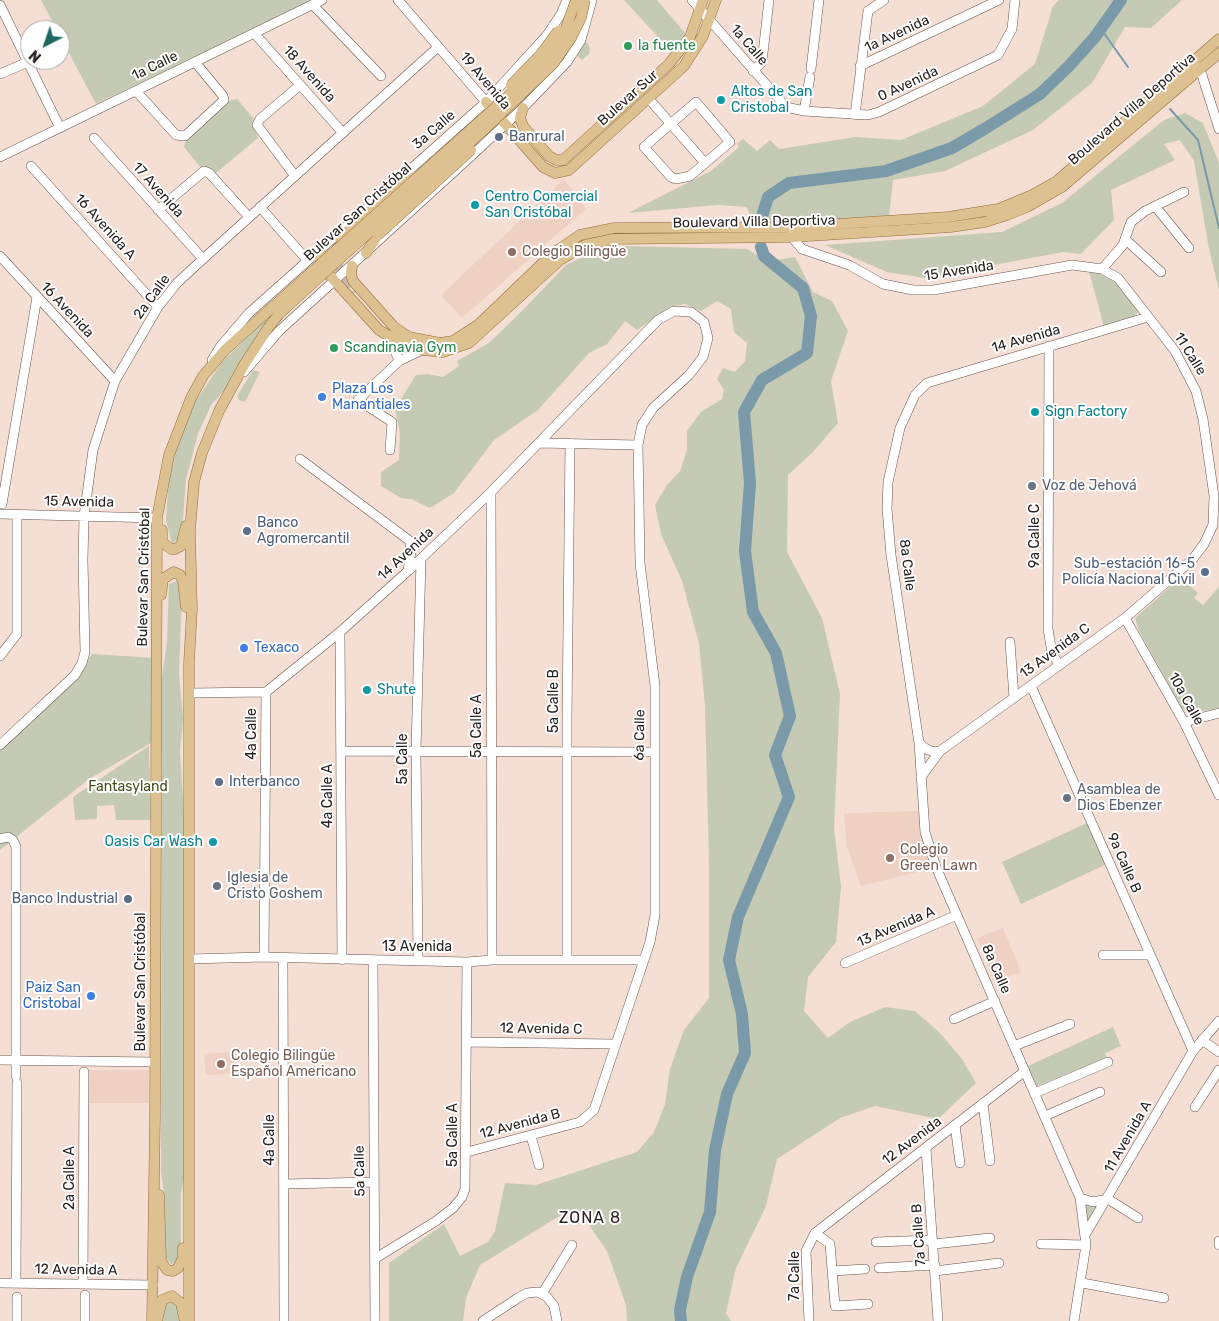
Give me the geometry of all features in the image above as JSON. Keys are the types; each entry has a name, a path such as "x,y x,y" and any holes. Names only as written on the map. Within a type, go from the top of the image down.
{"main road":[{"name":"Bulevar San Cristóbal","path":"152,1321 155,1177 157,518 164,474 174,441 203,376 225,350 526,80 555,48 576,0"},
{"name":"Bulevar San Cristóbal","path":"189,1321 189,663 192,609 190,531 194,482 213,424 268,328 279,314 485,129 553,64 571,38 580,18 585,0"},
{"name":"Bulevar Sur","path":"579,154 649,99 684,66 695,51 716,0"},
{"name":"Bulevar Sur","path":"555,173 569,170 579,154 669,64 690,37 702,5"},
{"path":"511,85 541,54 571,15"},
{"name":"Boulevard Villa Deportiva","path":"352,266 351,278 387,320 402,332 416,339 440,343 453,341 467,333 501,309 560,260 586,245 614,239 971,225 1001,217 1025,203 1062,188 1196,66 1219,39"},
{"name":"Boulevard Villa Deportiva","path":"1196,66 1219,53"},
{"name":"19 Avenida","path":"486,102 542,167 555,173"},
{"name":"19 Avenida","path":"523,108 520,118 523,126 549,156 556,160 563,160 579,154"},
{"path":"516,128 552,165 563,166 579,154"},
{"path":"366,253 378,235 460,161 485,129"},
{"path":"340,238 392,192 422,174"},
{"name":"Boulevard Villa Deportiva","path":"320,248 320,258 324,269 379,330 394,340 422,350 444,352 469,342 501,309"},
{"path":"353,293 394,340"},
{"path":"164,474 162,542 170,549 181,546 183,541 189,495 194,482"},
{"path":"156,676 160,636 161,587 163,579 174,572 183,581 189,663"},
{"path":"155,1177 161,1204 161,1261 167,1270 173,1271 178,1268 183,1258 183,1197 188,1177"},
{"path":"157,1321 162,1300 172,1296 181,1303 185,1321"}],"street":[{"name":"1a Calle","path":"0,156 322,0"},
{"name":"19 Avenida","path":"398,0 486,102"},
{"name":"3a Calle","path":"203,376 220,347 233,330 320,248 486,102 538,46 557,21 567,0"},
{"path":"238,380 279,331 523,108 567,62 581,40 592,0"},
{"name":"1a Calle","path":"692,0 702,5 709,20 786,107"},
{"path":"753,71 762,62 769,0"},
{"path":"804,112 811,73 819,0"},
{"path":"855,115 868,11 884,0"},
{"name":"1a Avenida","path":"860,66 999,0"},
{"name":"0 Avenida","path":"786,107 804,112 855,115 879,112 990,60 1003,48 1012,29 1015,0"},
{"path":"0,5 20,46"},
{"path":"313,5 382,76"},
{"name":"18 Avenida","path":"254,33 343,133"},
{"path":"538,46 546,45 567,62"},
{"name":"2a Calle","path":"0,745 75,675 82,663 85,652 84,516 93,450 115,381 158,307 177,283 202,259 438,47"},
{"path":"136,90 176,135 185,136 224,100 223,96 195,62"},
{"path":"0,74 20,65"},
{"path":"1196,66 1219,128"},
{"path":"32,70 60,128"},
{"path":"295,176 258,125 260,119 300,85"},
{"path":"649,99 705,163"},
{"path":"696,102 730,142 690,176 676,179 671,177 644,147 671,124 696,102"},
{"name":"17 Avenida","path":"94,138 202,259"},
{"path":"429,152 436,151 449,155 456,163 456,170"},
{"name":"16 Avenida A","path":"31,166 158,307"},
{"path":"158,210 204,171 209,173 249,218"},
{"path":"1102,269 1125,239 1131,222 1155,206 1184,192"},
{"path":"1155,206 1190,248"},
{"path":"260,207 307,260"},
{"name":"15 Avenida","path":"792,232 802,249 849,265 883,284 913,290 934,290 1072,266 1093,267"},
{"path":"1125,239 1161,272"},
{"name":"16 Avenida","path":"0,256 115,381"},
{"name":"11 Calle","path":"1093,267 1102,269 1118,278 1175,351 1196,392 1203,418 1214,496 1213,525 1204,544"},
{"path":"289,277 304,279 319,294"},
{"path":"2,504 36,297"},
{"name":"6a Calle","path":"539,443 658,320 674,311 691,312 704,322 708,338 703,358 689,375 653,408 642,425 638,445 640,563 654,686 655,914 650,942 594,1110 580,1122"},
{"name":"14 Avenida","path":"915,394 927,383 1148,317"},
{"path":"394,340 399,361"},
{"name":"9a Calle C","path":"1049,346 1048,629 1052,652 1059,664"},
{"path":"390,450 392,422 358,400 399,361 422,350"},
{"name":"8a Calle","path":"915,394 900,428 888,482 887,509 891,555 919,743 925,832 936,867 1080,1198 1086,1240 1085,1283 1074,1321"},
{"path":"539,443 638,445"},
{"name":"14 Avenida","path":"266,692 340,632 408,571 492,492 539,443"},
{"name":"5a Calle B","path":"567,960 570,443"},
{"path":"300,459 410,541 412,551 408,571"},
{"name":"5a Calle A","path":"492,492 490,751 492,960"},
{"name":"15 Avenida","path":"0,514 157,518"},
{"path":"0,656 17,634 17,515"},
{"name":"13 Avenida C","path":"921,777 940,751 1125,618 1174,578 1192,560 1204,544"},
{"name":"5a Calle","path":"418,960 416,751 421,559"},
{"name":"10a Calle","path":"1125,618 1184,722 1219,795"},
{"name":"4a Calle A","path":"340,632 342,960"},
{"path":"1010,642 1014,698"},
{"name":"9a Calle B","path":"1031,686 1193,1051"},
{"path":"190,693 266,692"},
{"name":"4a Calle","path":"264,957 266,692"},
{"path":"1184,722 1219,713"},
{"path":"919,743 926,749 934,752 940,751"},
{"path":"342,751 654,752"},
{"path":"0,838 8,837 14,840 16,847 16,1283"},
{"name":"13 Avenida A","path":"846,963 957,915"},
{"path":"1104,955 1149,955"},
{"name":"13 Avenida","path":"189,960 264,957 467,962 492,960 644,960"},
{"name":"4a Calle","path":"283,958 284,1321"},
{"name":"5a Calle","path":"373,961 375,1321"},
{"name":"5a Calle A","path":"376,1258 436,1222 453,1208 462,1197 465,1189 467,1152 467,962"},
{"path":"954,1020 995,1001"},
{"path":"1193,1051 1219,1021"},
{"path":"1014,1046 1070,1024"},
{"path":"1202,1040 1219,1052"},
{"name":"12 Avenida C","path":"467,1042 615,1044"},
{"name":"11 Avenida A","path":"1086,1240 1193,1051"},
{"path":"0,1060 154,1062"},
{"path":"1035,1093 1108,1062"},
{"path":"1195,1107 1219,1070"},
{"name":"12 Avenida","path":"815,1233 1025,1071"},
{"name":"2a Calle A","path":"83,1284 84,1072"},
{"path":"1045,1116 1100,1092"},
{"path":"983,1103 990,1161"},
{"name":"12 Avenida B","path":"467,1152 580,1122"},
{"path":"955,1125 960,1163"},
{"path":"531,1136 539,1165"},
{"name":"7a Calle B","path":"926,1148 938,1321"},
{"path":"285,1184 373,1182"},
{"path":"1080,1198 1093,1202 1108,1199 1138,1218"},
{"path":"815,1233 830,1244 835,1306 868,1304"},
{"name":"7a Calle","path":"809,1321 806,1251 815,1233"},
{"path":"876,1242 934,1242 990,1238"},
{"path":"1041,1244 1086,1240"},
{"path":"540,1293 572,1245"},
{"path":"879,1268 935,1268 999,1263"},
{"path":"832,1271 865,1269"},
{"name":"12 Avenida A","path":"0,1283 153,1285"},
{"path":"1085,1283 1164,1298"},
{"path":"483,1321 527,1293 540,1293 554,1306 557,1321"},
{"path":"85,1295 85,1321"},
{"path":"17,1297 17,1321"}],"shaded area":[{"name":"Colegio Bilingüe","path":"564,179 586,209 462,318 441,295"},
{"name":"Colegio Green Lawn","path":"920,811 920,829 933,868 861,886 847,848 844,813"},
{"path":"1003,928 1021,972 994,982 977,938"},
{"name":"Colegio Bilingüe Español Americano","path":"237,1052 238,1073 206,1075 204,1054"},
{"path":"89,1070 149,1070 149,1103 89,1103"}],"green space":[{"path":"41,0 313,0 96,104 70,55 70,20 52,20"},
{"path":"624,0 657,0 685,33 673,53"},
{"path":"1059,0 1182,0 1151,28 1125,27 1092,83 1033,130 945,171 893,180 889,216 777,223 752,222 747,207 718,205 628,213 711,171 739,147 737,144 743,139 757,151 770,140 779,149 856,137 901,140 983,106 1035,64 1053,6"},
{"path":"583,41 587,42 590,48 589,54 582,60 575,54"},
{"path":"237,99 254,119 252,123 258,138 215,174 202,169 184,147 187,135 225,102"},
{"path":"1185,113 1203,123 1219,163 1219,290 1209,249 1194,161 1180,140 1164,144 1175,160 1111,190 1114,220 1081,254 1063,252 925,278 887,272 825,245 1002,232 1062,203 1164,120"},
{"path":"623,246 747,249 767,261 795,257 813,292 832,301 848,331 831,381 838,423 812,453 788,475 787,552 822,618 840,694 834,828 841,887 836,942 808,977 804,1011 828,1038 850,1022 885,1007 915,1011 940,1033 962,1059 976,1083 938,1119 875,1106 840,1118 777,1159 766,1206 736,1268 726,1313 731,1321 627,1321 626,1305 607,1251 578,1209 556,1218 480,1265 466,1298 463,1321 389,1321 389,1263 444,1224 460,1256 488,1242 495,1231 505,1183 536,1185 637,1152 654,1132 665,1104 670,1069 684,1030 709,998 709,863 705,706 699,643 682,581 661,534 655,505 667,485 680,471 687,450 687,431 701,412 722,399 724,390 717,379 723,368 735,372 745,361 747,343 734,332 731,309 717,301 701,311 685,304 670,307 637,330 625,321 607,344 589,353 538,410 494,440 454,493 430,508 411,499 401,498 381,486 381,472 399,460 400,433 395,409 416,375 428,374 443,377 459,366 457,361 489,343 566,265 602,248"},
{"path":"1089,271 1098,273 1119,284 1136,305 1138,312 1132,319 1104,327"},
{"path":"266,319 268,321 235,378 211,405 198,434 186,479 182,532 180,538 172,544 166,520 169,474 183,430 195,402 222,362"},
{"path":"253,370 260,372 245,402 239,400 237,396"},
{"path":"1180,578 1198,593 1194,598 1203,605 1219,587 1219,708 1194,713 1183,710 1139,631 1135,618"},
{"path":"177,581 182,592 179,674 183,719 180,752 188,880 186,1172 181,1192 181,1253 176,1263 171,1264 164,1255 165,1199 161,1172 162,677 167,642 169,584"},
{"path":"92,654 156,658 156,740 89,779 0,850 0,743 76,676"},
{"name":"Fantasyland","path":"149,746 151,820 116,820 114,805 97,806 97,819 75,820 73,797"},
{"path":"1087,823 1107,864 1021,904 1002,862"},
{"path":"1113,1027 1121,1046 1105,1053 1107,1058 1037,1086 1028,1066"},
{"path":"1085,1203 1100,1205 1088,1226"},
{"path":"176,1295 182,1321 159,1321 160,1305"}],"waterway":[{"path":"760,223 768,197 789,183 886,171 952,148 986,128 1040,94 1095,37 1121,0"},
{"path":"1101,29 1128,67"},
{"path":"1170,109 1198,140 1219,228"},
{"path":"681,1321 680,1310 687,1277 710,1212 715,1150 727,1094 745,1053 742,1014 729,960 738,917 789,797 775,755 790,716 776,653 753,612 745,551 750,483 744,412 762,380 807,353 811,316 803,288 764,256 761,247"}],"tunnel":[{"path":"507,100 516,127"},
{"path":"340,238 334,247 335,258 343,278 353,293"}],"place":[{"name":"la fuente","path":"628,46"},
{"name":"Altos de San Cristobal","path":"721,100"},
{"name":"Banrural","path":"499,137"},
{"name":"Centro Comercial San Cristóbal","path":"475,205"},
{"name":"Colegio Bilingüe","path":"512,252"},
{"name":"Scandinavia Gym","path":"334,348"},
{"name":"Plaza Los Manantiales","path":"322,397"},
{"name":"Sign Factory","path":"1035,412"},
{"name":"Voz de Jehová","path":"1032,486"},
{"name":"Banco Agromercantil","path":"247,531"},
{"name":"Sub-estación 16-5 Policía Nacional Civil","path":"1205,572"},
{"name":"Texaco","path":"244,648"},
{"name":"Shute","path":"367,690"},
{"name":"Interbanco","path":"219,782"},
{"name":"Asamblea de Dios Ebenzer","path":"1067,798"},
{"name":"Oasis Car Wash","path":"213,842"},
{"name":"Colegio Green Lawn","path":"890,858"},
{"name":"Iglesia de Cristo Goshem","path":"217,886"},
{"name":"Banco Industrial","path":"128,899"},
{"name":"Paiz San Cristobal","path":"91,996"},
{"name":"Colegio Bilingüe Español Americano","path":"221,1064"}],"district":[{"name":"ZONA 8","path":"590,1218"}]}
